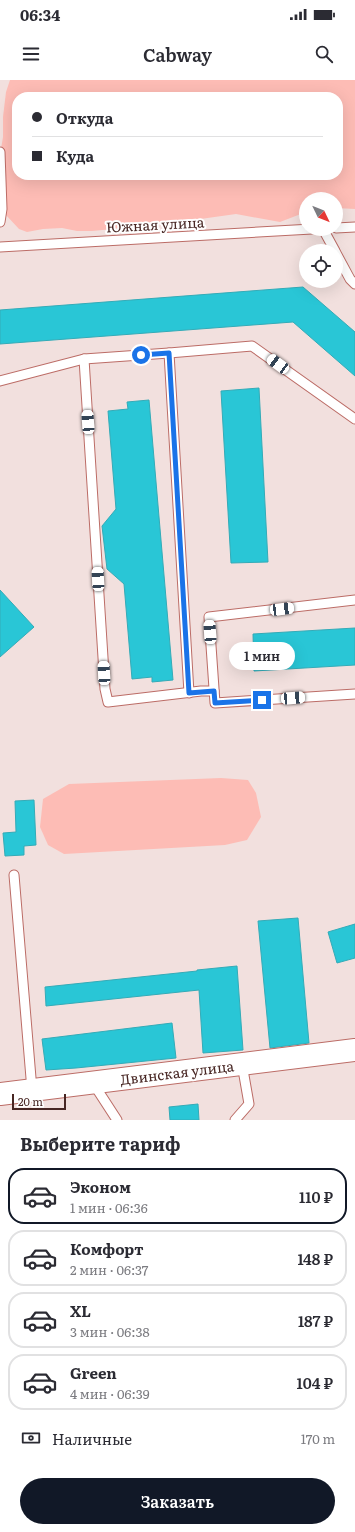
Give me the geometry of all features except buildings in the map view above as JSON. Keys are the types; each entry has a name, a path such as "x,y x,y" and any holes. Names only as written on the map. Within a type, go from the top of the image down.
{"street":[{"name":"Двинская улица","path":"0,1094 355,1050"}],"lane":[{"path":"0,152 2,209 0,222"},
{"path":"343,227 355,226"},
{"name":"Южная улица","path":"0,247 299,230"},
{"path":"343,266 350,279 355,284"},
{"path":"0,381 84,359 252,346 355,419"},
{"path":"169,353 189,693"},
{"path":"84,359 105,695 108,702 214,691"},
{"path":"355,600 209,617 215,703 355,694"},
{"path":"14,875 32,1090"},
{"path":"235,1120 249,1104 242,1064"},
{"path":"93,1082 117,1120"}],"shaded area":[{"path":"10,80 355,80 355,209 343,208 343,192 299,192 299,215 280,222 236,214 179,222 143,222 113,229 92,231 77,231 62,228 27,232 19,229 6,215 1,149 3,137 3,117 6,92"},
{"path":"221,778 248,780 256,793 261,817 247,840 225,845 64,854 48,845 40,827 43,799 69,784"}],"route":[{"path":"141,355 169,353 189,693 214,691 215,703 262,700"}]}
